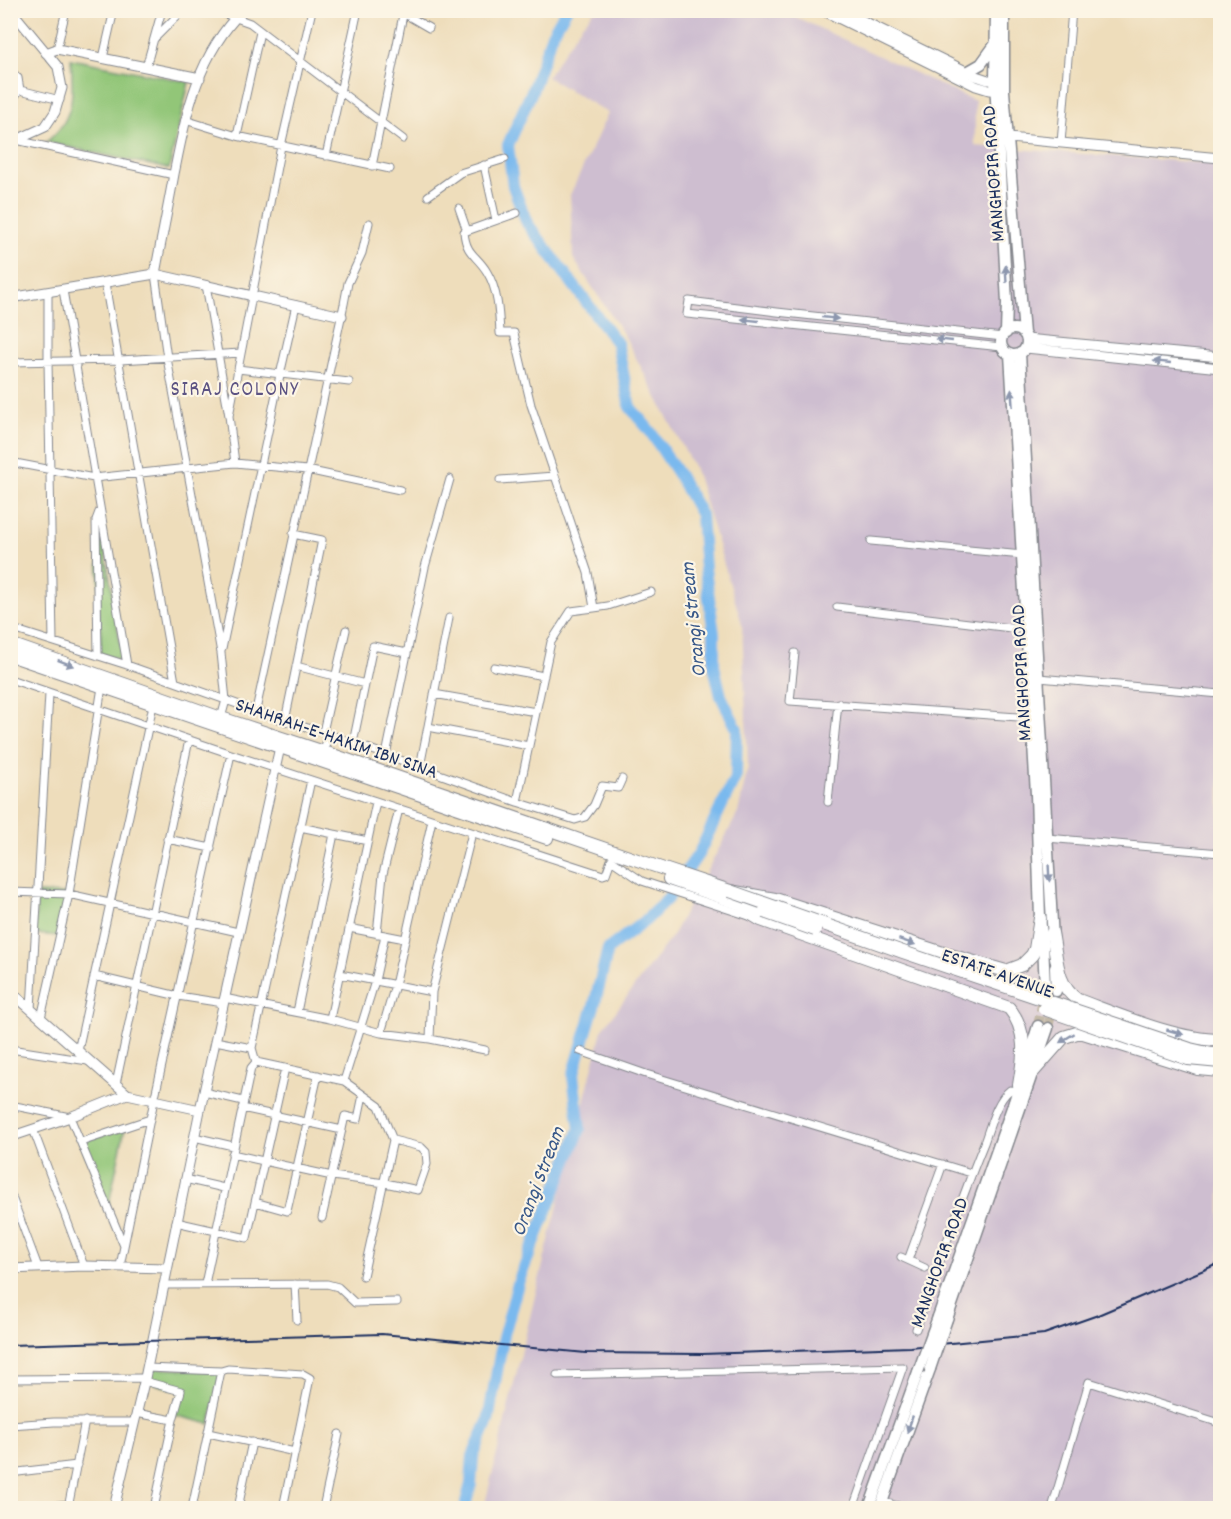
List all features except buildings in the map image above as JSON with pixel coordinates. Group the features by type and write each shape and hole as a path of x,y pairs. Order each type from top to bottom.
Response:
{"highway":[{"name":"SHAHRAH-E-HAKIM IBN SINA","path":"10,644 324,752 651,869"},
{"name":"SHAHRAH-E-HAKIM IBN SINA","path":"10,655 611,860 651,869"},
{"path":"651,869 1180,1046 1212,1054 1221,1053"},
{"path":"729,895 775,899 943,953 1006,970 1014,969 1027,960 1035,949 1040,918"},
{"path":"729,895 762,916 1009,1008 1020,1028 1024,1053 1018,1088"},
{"name":"ESTATE AVENUE","path":"762,916 1188,1059 1221,1062"},
{"path":"1052,933 1062,982 1071,995 1078,1000 1131,1020"},
{"path":"943,953 1005,980 1008,988 1004,996 997,1000 988,999"},
{"path":"1162,1058 1097,1034 1090,1027 1092,1017 1098,1013 1193,1038 1221,1040"},
{"path":"1033,1072 1064,1037 1080,1032 1198,1069 1221,1071"}],"main road":[{"name":"MANGHOPIR ROAD","path":"996,10 995,44 1008,138 1022,308 1015,343"},
{"name":"MANGHOPIR ROAD","path":"1004,10 1000,86 1007,308 1015,343 1039,678 1052,933 1051,989 1040,918"},
{"path":"967,72 981,64 995,44"},
{"path":"1007,308 1014,314 1022,308"},
{"path":"1015,343 1040,918"},
{"name":"MANGHOPIR ROAD","path":"869,1509 918,1372 943,1318 1033,1072 1043,1027 1018,1088 943,1318 930,1369 882,1505"}],"street":[{"path":"57,49 66,10"},
{"path":"103,58 114,10"},
{"path":"146,67 162,10"},
{"path":"153,39 183,10"},
{"path":"213,10 240,14 260,32 403,139"},
{"path":"229,416 281,146 312,10"},
{"path":"327,156 358,10"},
{"path":"822,10 976,86 1000,86"},
{"path":"842,10 1000,86"},
{"path":"1061,143 1072,10"},
{"path":"11,11 58,67 63,88 56,112 45,127 13,141"},
{"path":"372,166 402,12 429,28"},
{"path":"221,718 226,700 221,653 167,358 155,274 184,120 192,93 212,51 240,14"},
{"path":"237,136 260,32"},
{"path":"46,53 57,49 200,78"},
{"path":"10,70 18,78 20,90"},
{"path":"20,90 60,100"},
{"path":"10,101 20,90"},
{"path":"184,120 237,136 390,169"},
{"path":"1008,138 1221,158"},
{"path":"13,141 174,175"},
{"path":"428,196 460,173 505,159"},
{"path":"484,165 496,220"},
{"path":"459,208 467,231"},
{"path":"517,213 464,232 464,235 467,250 486,270 492,282 499,308 500,333 514,333 531,405 588,573 594,608"},
{"path":"256,711 348,283 362,253 369,223"},
{"path":"10,298 155,274 342,316"},
{"path":"105,283 174,682"},
{"path":"206,285 235,463"},
{"path":"63,290 127,665"},
{"path":"48,292 53,641"},
{"path":"1221,357 1015,343 687,314 689,301 1015,343 1221,368"},
{"path":"221,653 296,305"},
{"path":"776,323 777,312"},
{"path":"10,362 120,360 241,353"},
{"path":"238,369 349,382"},
{"path":"10,462 94,478 235,463 307,470 400,490"},
{"path":"500,480 554,476"},
{"path":"386,755 424,567 450,479"},
{"path":"98,656 96,520 100,508"},
{"path":"285,720 322,540 293,534"},
{"path":"871,541 1023,555"},
{"path":"517,802 551,642 560,626 571,611 608,606 651,592"},
{"path":"837,607 1027,630"},
{"path":"420,767 449,618"},
{"path":"10,628 127,665 517,802 575,820 585,817 602,786 616,789 622,779"},
{"path":"324,752 346,630"},
{"path":"353,743 373,646 407,653"},
{"path":"795,653 790,701 1031,718"},
{"path":"296,666 365,684"},
{"path":"494,667 544,676"},
{"path":"1039,678 1221,694"},
{"path":"10,679 376,802 603,875 606,874 611,860 642,881 762,916"},
{"path":"41,1018 69,894 102,687"},
{"path":"31,1009 50,694"},
{"path":"434,694 536,712"},
{"path":"828,802 838,703"},
{"path":"78,1051 153,705"},
{"path":"428,727 529,746"},
{"path":"116,1084 189,740"},
{"path":"114,1509 147,1368 185,1179 280,747"},
{"path":"120,1266 150,1119 231,754"},
{"path":"256,1062 252,1048 311,780"},
{"path":"330,1019 376,802"},
{"path":"344,1081 375,981 381,934 383,874 399,809"},
{"path":"381,1033 395,985 432,820"},
{"path":"300,827 368,841"},
{"path":"430,1039 432,992 472,833"},
{"path":"297,1012 334,834"},
{"path":"1047,837 1221,853"},
{"path":"167,839 211,848"},
{"path":"10,892 69,894 238,932"},
{"path":"349,928 405,939"},
{"path":"340,974 432,992"},
{"path":"94,976 178,996 262,1005 330,1019 381,1033 430,1039 485,1050"},
{"path":"10,991 127,1094 200,1110"},
{"path":"215,1041 252,1048"},
{"path":"10,1049 88,1061"},
{"path":"580,1051 646,1074 971,1173"},
{"path":"256,1062 344,1081 379,1106 393,1140 363,1276"},
{"path":"205,1284 250,1068 256,1062"},
{"path":"176,1222 247,1238 285,1068"},
{"path":"255,1202 287,1211 318,1075"},
{"path":"916,1329 971,1173 996,1113 1006,1092 1018,1088"},
{"path":"204,1092 274,1115 342,1130"},
{"path":"10,1137 70,1117 127,1094"},
{"path":"322,1218 345,1116 358,1119 363,1095"},
{"path":"10,1105 70,1117"},
{"path":"70,1117 124,1247"},
{"path":"81,1142 150,1119"},
{"path":"33,1129 84,1266"},
{"path":"194,1137 264,1161 332,1176 418,1190 427,1164 424,1149 393,1140"},
{"path":"925,1268 904,1258 943,1164"},
{"path":"185,1179 224,1188"},
{"path":"10,1192 38,1267"},
{"path":"10,1269 84,1266 167,1268"},
{"path":"295,1284 297,1320"},
{"path":"163,1285 333,1285 355,1303 397,1302"},
{"path":"557,1375 903,1367 853,1509"},
{"path":"147,1368 221,1371 228,1369 303,1374 310,1378 284,1507 295,1509"},
{"path":"192,1509 221,1371"},
{"path":"10,1379 144,1380 181,1391 154,1509"},
{"path":"1052,1509 1089,1382 1221,1424"},
{"path":"10,1425 135,1417 173,1420"},
{"path":"33,1509 68,1506 85,1421"},
{"path":"208,1433 295,1452"},
{"path":"323,1509 339,1434"},
{"path":"238,1509 252,1442"},
{"path":"10,1473 77,1465"},
{"path":"882,1505 906,1509"}],"shaded area":[{"path":"594,11 783,11 975,101 975,146 1220,164 1220,1508 484,1508 602,1030 672,936 738,813 748,767 742,624 696,472 624,335 573,258 570,195 608,113 547,77 581,26"}],"green space":[{"path":"71,59 189,82 169,169 46,142 56,133 68,115 72,94"},
{"path":"102,530 123,661 100,654 98,531"},
{"path":"37,893 69,894 60,936 35,934"},
{"path":"125,1128 108,1208 81,1142"},
{"path":"147,1368 221,1371 210,1424 174,1415 181,1391 144,1381"}],"waterway":[{"name":"Orangi Stream","path":"467,1508 473,1456 488,1421 503,1338 519,1280 580,1129 573,1076 608,949 646,920 668,898 699,853 736,776 737,729 721,696 714,666 714,634 705,569 701,515 650,431 630,407 617,343 527,223 513,186 508,145 532,91 552,34 566,10"}],"tunnel":[{"path":"1048,1028 1056,991"},
{"path":"1038,1026 1043,1000"}],"railway":[{"path":"10,1345 382,1334 586,1353 702,1354 910,1347 1044,1334 1098,1315 1220,1263"}],"district":[{"name":"SIRAJ COLONY","path":"235,388"}]}
